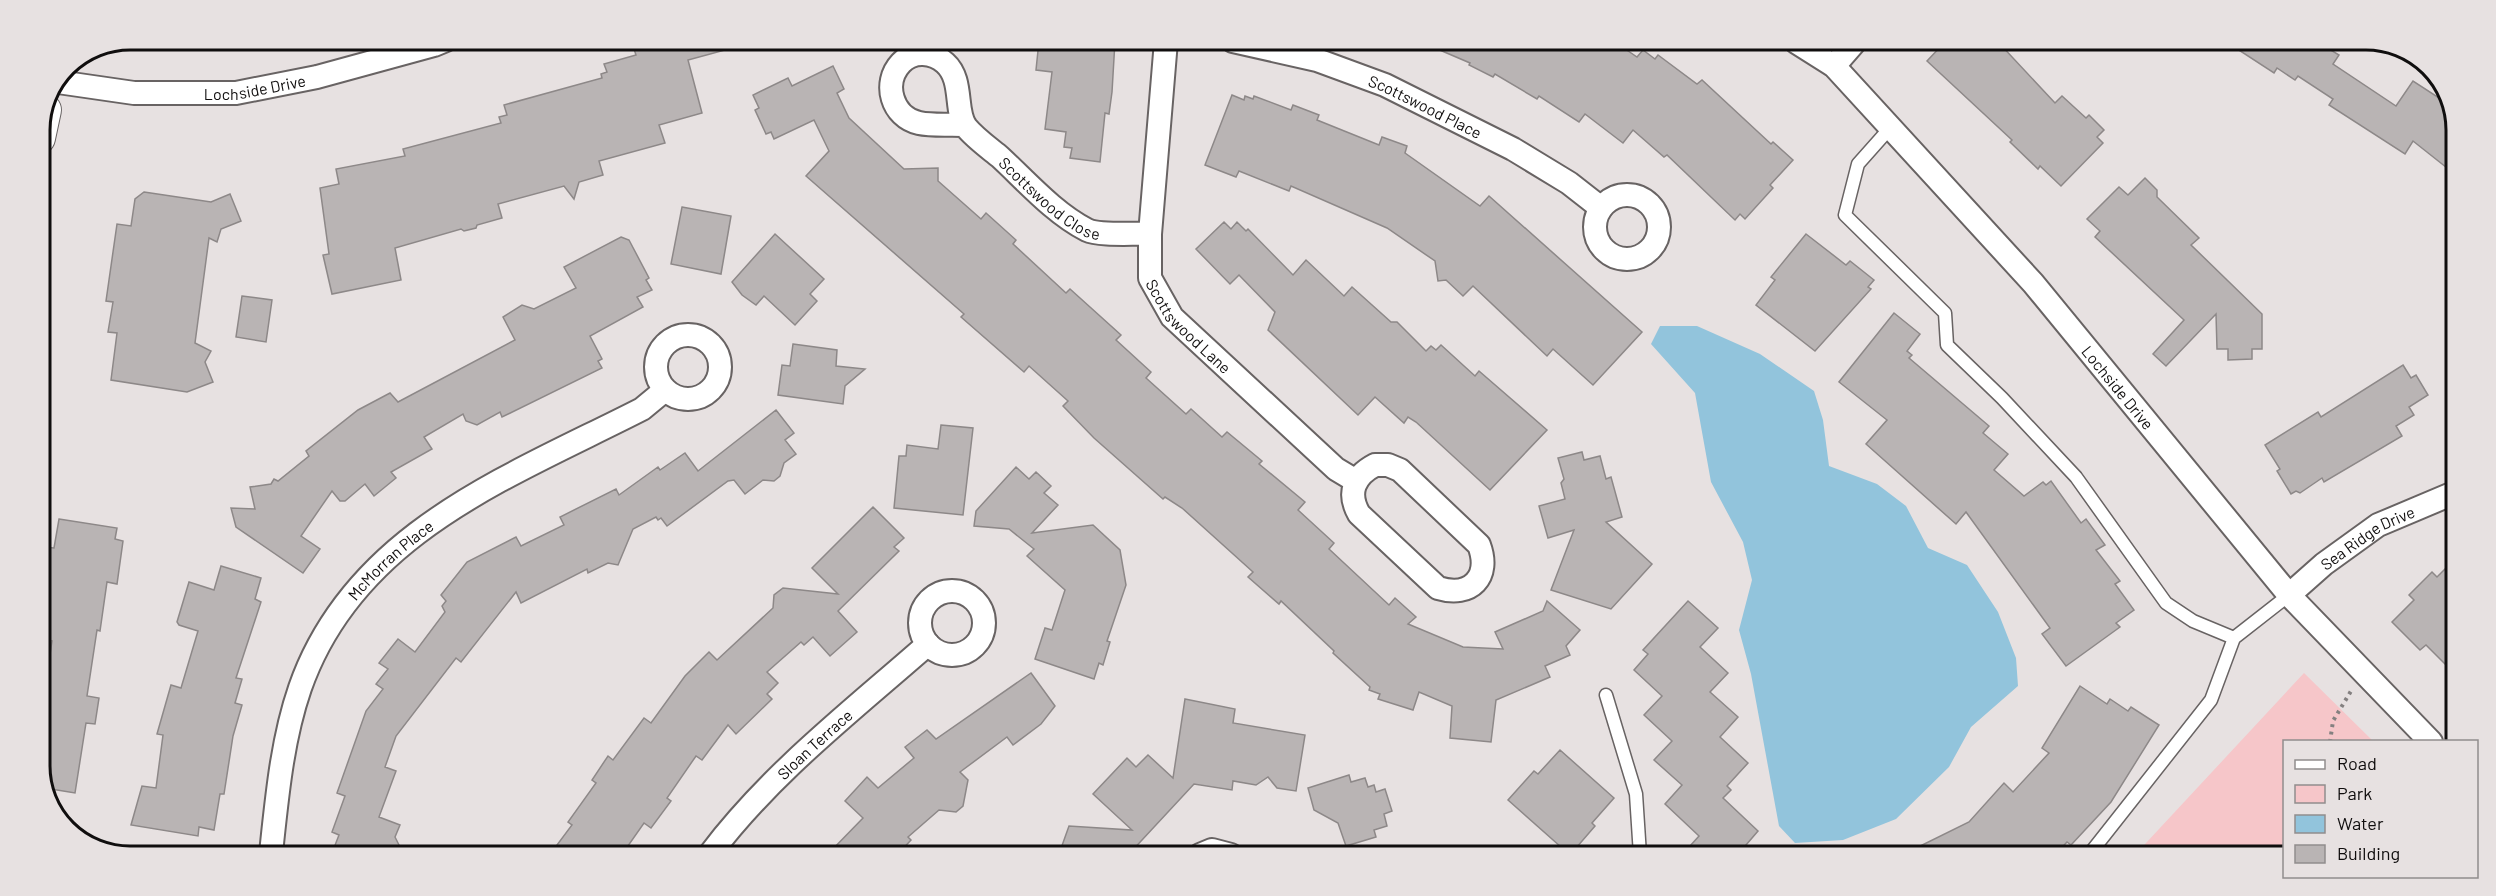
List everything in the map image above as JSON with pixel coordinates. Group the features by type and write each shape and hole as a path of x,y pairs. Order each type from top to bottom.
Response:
{"street":[{"name":"Lochside Drive","path":"65,83 134,93 236,93 318,77 416,50"},
{"name":"Scottswood Lane","path":"1165,50 1150,234 1150,278 1172,317 1336,469 1356,481"},
{"name":"Scottswood Place","path":"1273,50 1317,60 1385,85 1513,149 1569,183 1601,208"},
{"name":"Lochside Drive","path":"1809,50 1834,66 2033,283 2289,595 2430,740"},
{"path":"1834,66 1848,50"},
{"name":"Scottswood Close","path":"965,125 1055,209 1089,231 1150,234"},
{"name":"McMorran Place","path":"272,846 287,735 300,688 320,643 355,592 389,556 425,525 464,500 642,409 665,390"},
{"path":"1375,465 1389,465 1400,470 1479,544 1484,557 1483,571 1476,582 1465,590 1452,592 1438,588 1359,514 1353,504 1352,492 1356,481 1364,471 1375,465"},
{"name":"Sea Ridge Drive","path":"2289,595 2324,564 2378,525 2446,496"},
{"name":"Sloan Terrace","path":"717,846 755,800 794,762 928,644"}],"lane":[{"path":"1890,128 1858,164 1845,215 1945,313 1947,345 2002,398 2076,477 2166,603 2193,621 2234,638"},
{"path":"2096,846 2211,700 2234,638 2289,595"},
{"path":"1606,695 1636,794 1639,846"}],"path":[{"path":"2330,740 2332,721 2338,708 2364,674"}],"green space":[{"path":"2304,673 2372,740 2283,740 2283,846 2143,846"}],"water":[{"path":"1660,326 1697,326 1760,354 1814,391 1823,420 1829,466 1877,484 1906,506 1928,548 1967,565 1998,612 2016,658 2018,686 1971,727 1949,767 1896,819 1843,840 1795,843 1779,826 1751,674 1739,630 1752,580 1743,542 1711,482 1695,393 1651,344"}],"building":[{"path":"634,50 725,50 688,60 702,113 659,125 665,143 599,161 603,175 579,182 574,199 564,186 498,204 502,218 477,225 476,228 464,231 461,229 395,248 401,280 332,294 323,255 329,254 320,188 339,184 336,169 405,156 403,149 501,123 499,117 507,115 504,105 602,78 601,74 607,72 604,64 636,55"},
{"path":"1038,50 1114,50 1112,92 1109,114 1105,113 1100,162 1070,158 1072,148 1064,147 1066,132 1045,129 1052,72 1036,70"},
{"path":"1440,50 1627,50 1637,57 1643,50 1655,59 1658,55 1697,84 1702,80 1771,144 1773,142 1793,160 1770,185 1773,188 1745,219 1740,214 1735,220 1667,155 1664,157 1633,130 1623,143 1585,114 1579,122 1539,96 1537,99 1495,74 1493,77 1469,65 1470,63"},
{"path":"1937,50 2006,50 2055,103 2062,96 2086,118 2089,115 2104,130 2097,137 2103,143 2061,186 2040,166 2038,169 2010,142 2012,140 1927,61"},
{"path":"2239,50 2331,50 2339,55 2333,64 2396,106 2413,81 2440,98 2444,109 2446,167 2413,141 2405,154 2329,105 2333,99 2298,76 2295,80 2277,68 2274,73"},
{"path":"833,66 844,89 837,93 849,118 904,169 938,168 938,181 981,219 986,213 1016,240 1013,244 1066,293 1070,289 1121,335 1116,340 1151,372 1146,378 1186,414 1191,409 1222,437 1227,432 1262,461 1259,464 1305,502 1298,510 1334,543 1329,549 1389,605 1395,598 1416,617 1408,624 1463,647 1503,649 1495,632 1543,611 1547,601 1580,630 1566,646 1570,655 1545,666 1550,677 1496,700 1491,742 1450,738 1452,706 1419,692 1413,710 1378,699 1380,694 1369,690 1370,687 1281,601 1279,604 1248,577 1253,572 1182,508 1165,497 1163,499 1094,438 1063,406 1068,401 1029,366 1024,372 961,317 964,314 806,176 829,151 814,120 774,139 771,132 766,134 755,110 759,108 753,95 788,78 792,86"},
{"path":"1232,95 1244,100 1245,96 1253,99 1254,96 1291,110 1293,105 1319,115 1317,120 1379,145 1382,137 1407,146 1405,153 1480,206 1489,196 1642,332 1593,385 1553,349 1547,356 1473,286 1463,296 1446,280 1438,281 1435,261 1387,228 1291,186 1289,191 1239,171 1236,177 1205,165"},
{"path":"2145,178 2157,190 2157,197 2199,238 2191,245 2262,314 2262,349 2252,349 2252,359 2228,360 2228,349 2217,349 2216,314 2166,366 2153,354 2184,320 2095,237 2100,231 2087,219 2119,187 2128,195"},
{"path":"144,192 211,202 230,194 241,221 221,229 217,242 209,238 195,343 211,351 205,362 213,382 187,392 111,380 117,333 108,332 113,302 106,301 117,224 131,226 135,199"},
{"path":"682,207 731,216 721,274 671,264"},
{"path":"1224,222 1231,229 1237,222 1246,231 1248,229 1293,275 1306,260 1344,296 1352,287 1391,322 1397,322 1426,351 1431,346 1436,350 1441,345 1475,376 1479,371 1547,430 1490,490 1416,422 1408,417 1404,423 1375,397 1358,415 1268,330 1275,312 1239,275 1230,284 1196,249"},
{"path":"775,234 824,279 810,294 817,301 795,325 764,296 756,305 742,295 732,282"},
{"path":"1806,234 1846,265 1850,261 1874,280 1868,287 1871,289 1815,351 1756,305 1775,280 1771,277"},
{"path":"621,237 629,240 649,278 646,280 652,290 637,297 643,307 590,336 602,359 598,361 602,368 502,417 500,412 477,425 466,421 463,414 424,437 432,449 391,472 396,478 374,496 365,484 345,501 340,501 332,491 301,536 320,549 303,573 236,527 231,508 255,509 250,487 271,484 274,479 278,481 309,456 306,451 358,410 390,393 398,402 515,340 503,317 522,305 534,309 576,288 564,267"},
{"path":"242,296 272,300 266,342 236,337"},
{"path":"1894,313 1920,334 1907,351 1912,355 1909,358 1989,426 1983,433 2008,454 1994,470 2024,496 2043,482 2046,485 2051,481 2081,523 2086,519 2105,545 2096,550 2120,581 2115,584 2134,610 2116,623 2120,627 2066,666 2042,634 2050,628 1966,512 1956,524 1866,444 1887,420 1839,382"},
{"path":"793,344 837,350 836,366 865,369 845,386 843,404 778,395 782,365 790,366"},
{"path":"2403,365 2411,378 2416,375 2428,395 2409,407 2414,415 2396,426 2402,436 2324,482 2322,478 2300,493 2296,491 2291,494 2277,471 2280,469 2265,445 2318,412 2321,417"},
{"path":"776,410 794,433 785,440 796,454 784,463 780,476 774,481 763,480 745,494 734,480 728,481 667,526 661,518 658,520 656,517 633,529 618,565 608,563 588,573 587,569 521,603 516,592 461,662 456,658 396,736 385,767 396,771 379,817 400,825 395,837 400,846 335,846 339,835 332,832 345,796 337,793 366,711 383,689 376,684 388,669 379,663 398,639 415,652 445,612 442,606 446,601 441,595 467,562 516,537 521,546 564,525 560,517 616,489 619,495 658,467 660,470 685,453 698,471"},
{"path":"941,425 973,428 963,515 894,508 899,456 906,456 907,445 938,449"},
{"path":"1582,452 1584,460 1600,456 1606,479 1611,477 1622,517 1606,522 1652,564 1611,609 1551,590 1574,530 1548,538 1539,506 1565,499 1561,483 1564,479 1558,458"},
{"path":"1016,467 1029,479 1036,472 1051,486 1044,493 1058,505 1032,533 1093,525 1120,550 1126,585 1107,641 1110,642 1103,665 1099,663 1094,679 1035,659 1045,628 1052,630 1065,590 1027,556 1034,549 1009,529 974,526 976,511"},
{"path":"873,507 904,538 894,547 899,551 838,611 857,632 830,656 813,637 804,645 801,642 767,672 778,683 767,694 772,699 736,734 728,725 702,760 696,756 667,798 671,801 651,828 644,823 628,846 556,846 572,825 568,822 596,783 592,780 608,756 613,760 644,718 651,723 685,676 709,652 717,660 773,608 774,595 783,588 838,594 812,568"},
{"path":"59,519 117,528 115,539 123,541 117,584 107,582 100,631 97,630 87,696 99,698 95,724 86,723 75,793 53,789 50,772 52,641 50,641 50,548 54,548"},
{"path":"221,566 261,578 255,599 261,602 236,678 242,679 235,703 242,705 233,736 224,794 220,794 214,830 199,827 198,836 131,825 142,786 156,788 163,735 157,734 171,685 181,688 198,631 179,625 177,622 189,582 214,590"},
{"path":"2446,568 2446,665 2426,645 2420,650 2392,622 2414,600 2409,595 2432,572 2437,577"},
{"path":"1688,601 1718,628 1700,647 1728,673 1710,692 1738,717 1720,737 1748,763 1727,786 1731,790 1723,798 1758,831 1747,846 1690,846 1699,836 1665,804 1682,785 1654,760 1672,741 1644,715 1662,696 1634,670 1648,654 1643,650"},
{"path":"1031,673 1055,706 1041,724 1013,745 1007,737 960,772 968,780 963,806 956,812 939,810 908,837 911,840 905,846 836,846 863,818 845,801 867,777 878,788 914,758 905,747 927,730 936,739"},
{"path":"2080,686 2107,704 2110,699 2128,711 2131,707 2159,725 2111,802 2071,845 2067,842 2063,846 1920,846 1969,822 2004,783 2013,792 2049,753 2042,748"},
{"path":"1185,699 1235,709 1233,723 1305,735 1296,791 1277,788 1268,777 1256,785 1233,781 1232,790 1194,784 1136,846 1062,846 1069,826 1132,830 1093,794 1127,758 1136,767 1148,755 1173,778"},
{"path":"1560,750 1614,798 1592,823 1595,826 1578,846 1560,846 1508,800 1534,771 1538,774"},
{"path":"1349,775 1351,782 1365,778 1368,787 1374,785 1376,792 1385,789 1392,811 1384,814 1387,826 1374,830 1376,837 1346,846 1338,823 1314,810 1308,788"}]}
